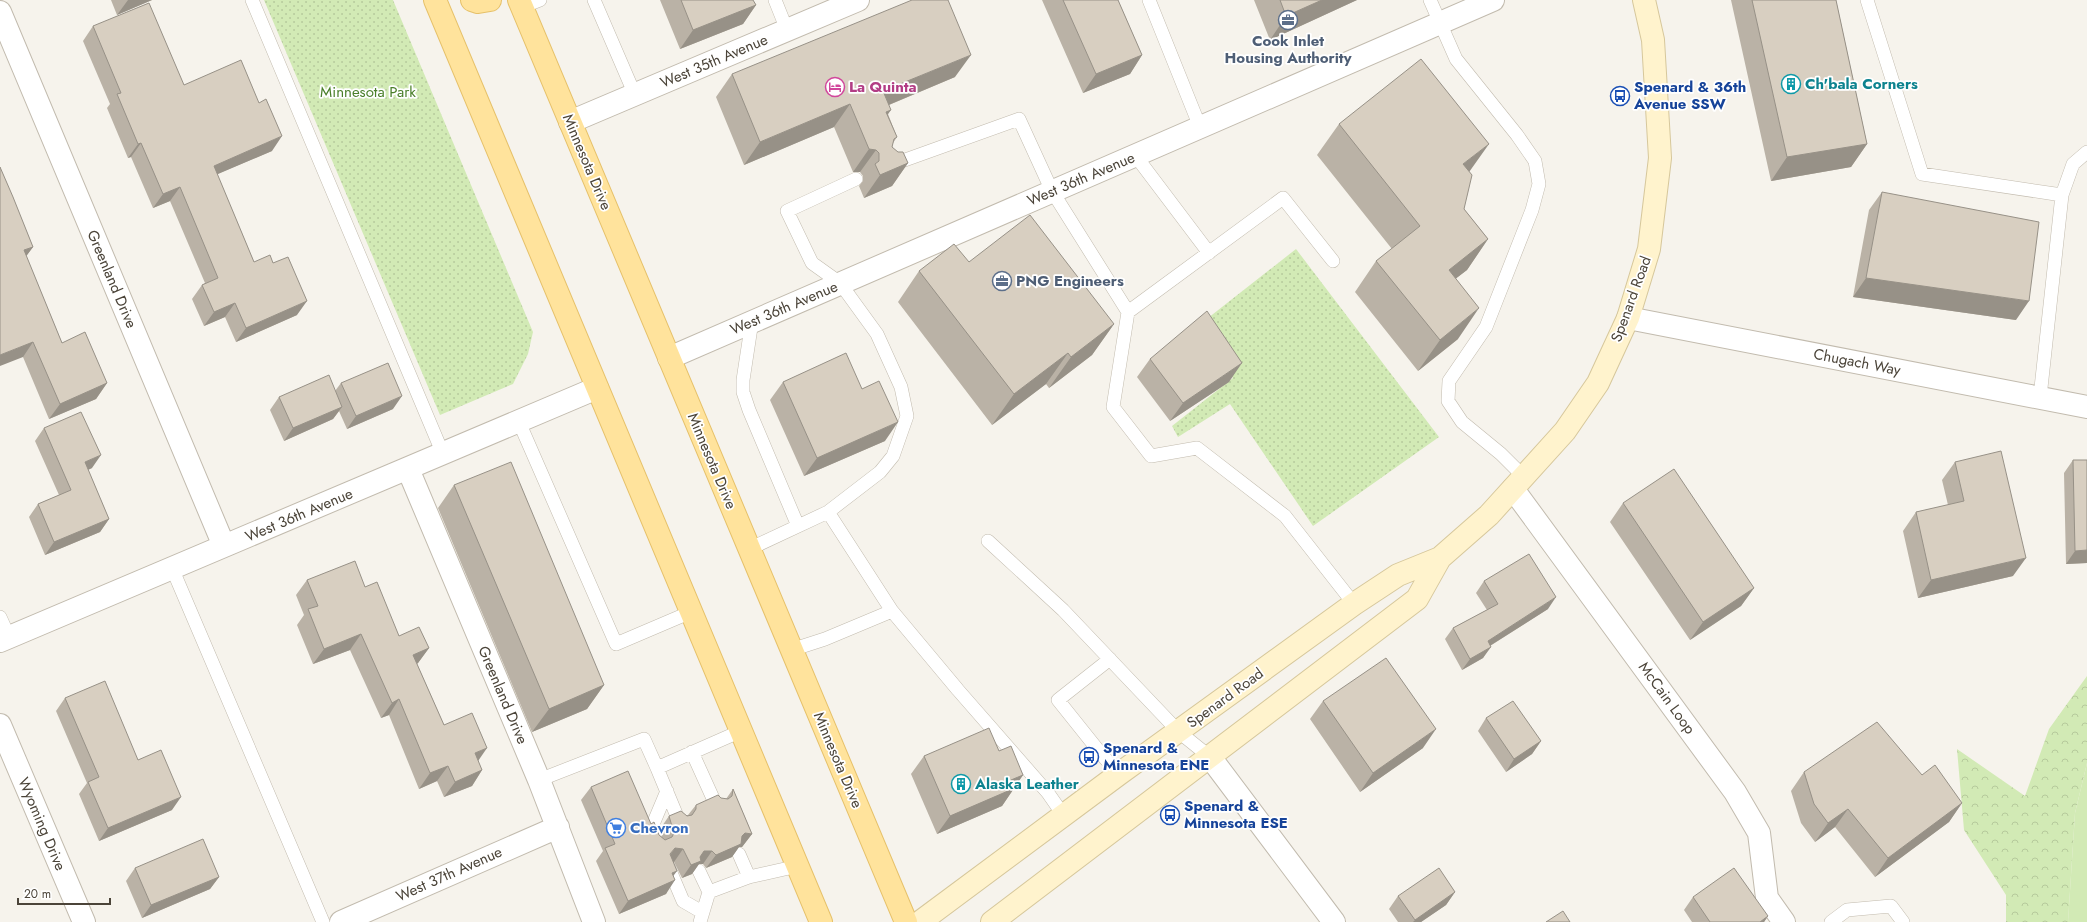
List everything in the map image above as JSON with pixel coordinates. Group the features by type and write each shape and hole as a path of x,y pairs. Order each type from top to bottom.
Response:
{"main road":[{"path":"435,0 821,922"},
{"path":"472,0 478,2 490,0"},
{"name":"Spenard Road","path":"992,922 1417,599 1440,558 1489,515 1565,431 1598,383 1628,318 1649,249 1660,158 1653,40 1644,0"},
{"name":"Minnesota Drive","path":"527,2 570,122 906,922"},
{"name":"Spenard Road","path":"920,922 1119,774 1354,604 1398,574 1440,558"}],"street":[{"name":"West 35th Avenue","path":"570,122 858,0"},
{"name":"West 36th Avenue","path":"669,358 1493,0"},
{"name":"Greenland Drive","path":"0,12 224,546"},
{"name":"Chugach Way","path":"1628,318 2087,407"},
{"name":"West 36th Avenue","path":"4,639 598,388"},
{"name":"Greenland Drive","path":"408,468 558,826 594,922"},
{"name":"McCain Loop","path":"1518,483 1735,792 1759,833 1767,898 1784,922"},
{"name":"Wyoming Drive","path":"0,725 84,922"},
{"path":"1210,757 1334,922"},
{"name":"West 37th Avenue","path":"341,922 558,826"}],"lane":[{"path":"252,0 443,454"},
{"path":"594,0 635,95"},
{"path":"774,0 787,30"},
{"path":"1149,0 1200,127"},
{"path":"1430,0 1456,59 1517,135 1535,161 1539,184 1532,210 1486,327 1449,381 1448,401 1462,422 1501,454 1518,483"},
{"path":"1867,0 1922,174 2062,195"},
{"path":"884,167 1019,119 1052,191 1128,312 1113,407 1117,413 1151,456 1197,448 1285,516 1354,604"},
{"path":"2040,397 2062,195 2073,164 2087,152"},
{"path":"1135,155 1209,253"},
{"path":"749,549 828,512 880,472 893,456 907,416 901,387 877,334 840,283 812,263 787,211 856,179"},
{"path":"1128,312 1283,198 1333,261"},
{"path":"752,321 743,380 743,392 749,410 798,526"},
{"path":"519,422 616,644 691,612"},
{"path":"828,512 892,611 953,685 1048,793 1064,816"},
{"path":"988,541 1063,610 1179,732 1210,757"},
{"path":"172,568 322,922"},
{"path":"791,650 825,639 892,611"},
{"path":"0,617 4,639"},
{"path":"1110,659 1058,700 1119,774"},
{"path":"657,768 741,732"},
{"path":"539,780 644,739 679,821"},
{"path":"692,752 716,805"},
{"path":"657,845 651,829 667,791"},
{"path":"739,854 749,877"},
{"path":"709,892 749,877 798,866"},
{"path":"669,868 682,901 701,917 709,892 699,871"},
{"path":"1831,922 1847,910 1891,906 1903,922"}],"green space":[{"name":"Minnesota Park","path":"264,0 393,0 533,332 528,354 513,384 440,415"},
{"path":"1296,249 1439,437 1313,526 1230,404 1178,437 1172,426 1233,378 1194,329"},
{"path":"2087,676 2087,763 2075,813 2068,922 2006,922 2006,895 1964,830 1957,749 2025,796 2049,729"},
{"path":"2087,763 2087,922 2068,922 2075,813"}],"building":[{"path":"681,0 753,0 756,5 693,30"},
{"name":"La Quinta","path":"912,0 948,0 971,55 883,91 891,110 886,112 897,137 894,139 892,147 898,152 903,152 908,163 880,175 875,164 879,161 879,153 876,150 869,149 850,104 760,142 732,74"},
{"path":"1063,0 1118,0 1142,55 1096,74"},
{"path":"1280,0 1322,0 1286,16"},
{"name":"Ch'bala Corners","path":"1752,0 1836,0 1867,144 1787,157"},
{"path":"149,3 184,85 241,60 259,103 266,99 282,136 214,166 254,262 270,255 273,263 288,257 307,301 246,328 235,303 214,312 202,285 218,278 180,187 163,194 141,143 138,144 117,94 121,93 93,26"},
{"path":"1421,59 1489,144 1463,164 1472,175 1464,209 1488,239 1449,270 1479,308 1440,340 1376,261 1420,226 1339,124"},
{"path":"0,167 33,247 24,250 62,343 85,332 107,383 60,404 33,342 0,355"},
{"path":"1882,192 2039,222 2029,301 1866,278"},
{"path":"1030,215 1114,324 1071,357 1068,353 1014,394 919,271 954,244 969,262"},
{"path":"1207,311 1242,363 1183,403 1150,359"},
{"path":"846,353 862,389 879,381 898,422 817,458 783,382"},
{"path":"388,363 402,396 356,416 341,383"},
{"path":"329,375 342,407 293,428 279,397"},
{"path":"81,412 101,455 85,462 109,519 54,542 38,504 71,490 44,428"},
{"path":"2001,451 2026,558 1931,580 1916,512 1964,501 1955,462"},
{"path":"2073,460 2087,460 2087,550 2075,551"},
{"path":"511,462 604,685 549,709 454,485"},
{"path":"1674,469 1754,588 1703,622 1623,503"},
{"path":"1529,554 1556,597 1488,641 1491,647 1470,659 1453,628 1498,604 1484,581"},
{"path":"355,561 365,587 377,582 399,636 419,627 429,648 413,655 444,725 472,713 487,748 475,753 482,770 455,782 448,766 430,773 399,699 392,703 361,634 324,649 308,609 318,606 307,580"},
{"path":"1386,658 1436,729 1373,773 1323,701"},
{"path":"105,681 138,760 161,750 181,797 108,828 88,782 99,777 65,698"},
{"path":"1513,701 1541,741 1514,759 1486,718"},
{"path":"1877,722 1922,775 1935,765 1962,803 1888,858 1848,809 1828,823 1814,804 1804,772"},
{"name":"Alaska Leather","path":"989,728 999,751 1011,746 1023,775 1011,780 1015,788 950,816 924,756"},
{"path":"628,771 651,824 654,822 659,835 665,840 672,837 674,833 669,816 681,811 687,816 692,815 696,809 696,805 718,795 721,798 728,799 732,796 733,789 752,834 745,833 742,836 741,844 716,855 712,851 704,851 700,857 701,861 691,865 683,849 675,848 670,854 677,871 672,873 675,880 628,901 605,848 615,844 591,787"},
{"path":"203,839 219,877 151,905 135,868"},
{"path":"1439,868 1455,892 1415,920 1398,896"},
{"path":"1734,868 1768,916 1760,922 1710,922 1693,897"},
{"path":"1563,911 1570,922 1546,922"}],"place":[{"name":"Cook Inlet Housing Authority","path":"1288,20"},
{"name":"Ch'bala Corners","path":"1791,84"},
{"name":"La Quinta","path":"835,87"},
{"name":"Spenard & 36th Avenue SSW","path":"1620,96"},
{"name":"PNG Engineers","path":"1002,281"},
{"name":"Spenard & Minnesota ENE","path":"1089,757"},
{"name":"Alaska Leather","path":"961,784"},
{"name":"Spenard & Minnesota ESE","path":"1170,815"},
{"name":"Chevron","path":"616,828"}]}
